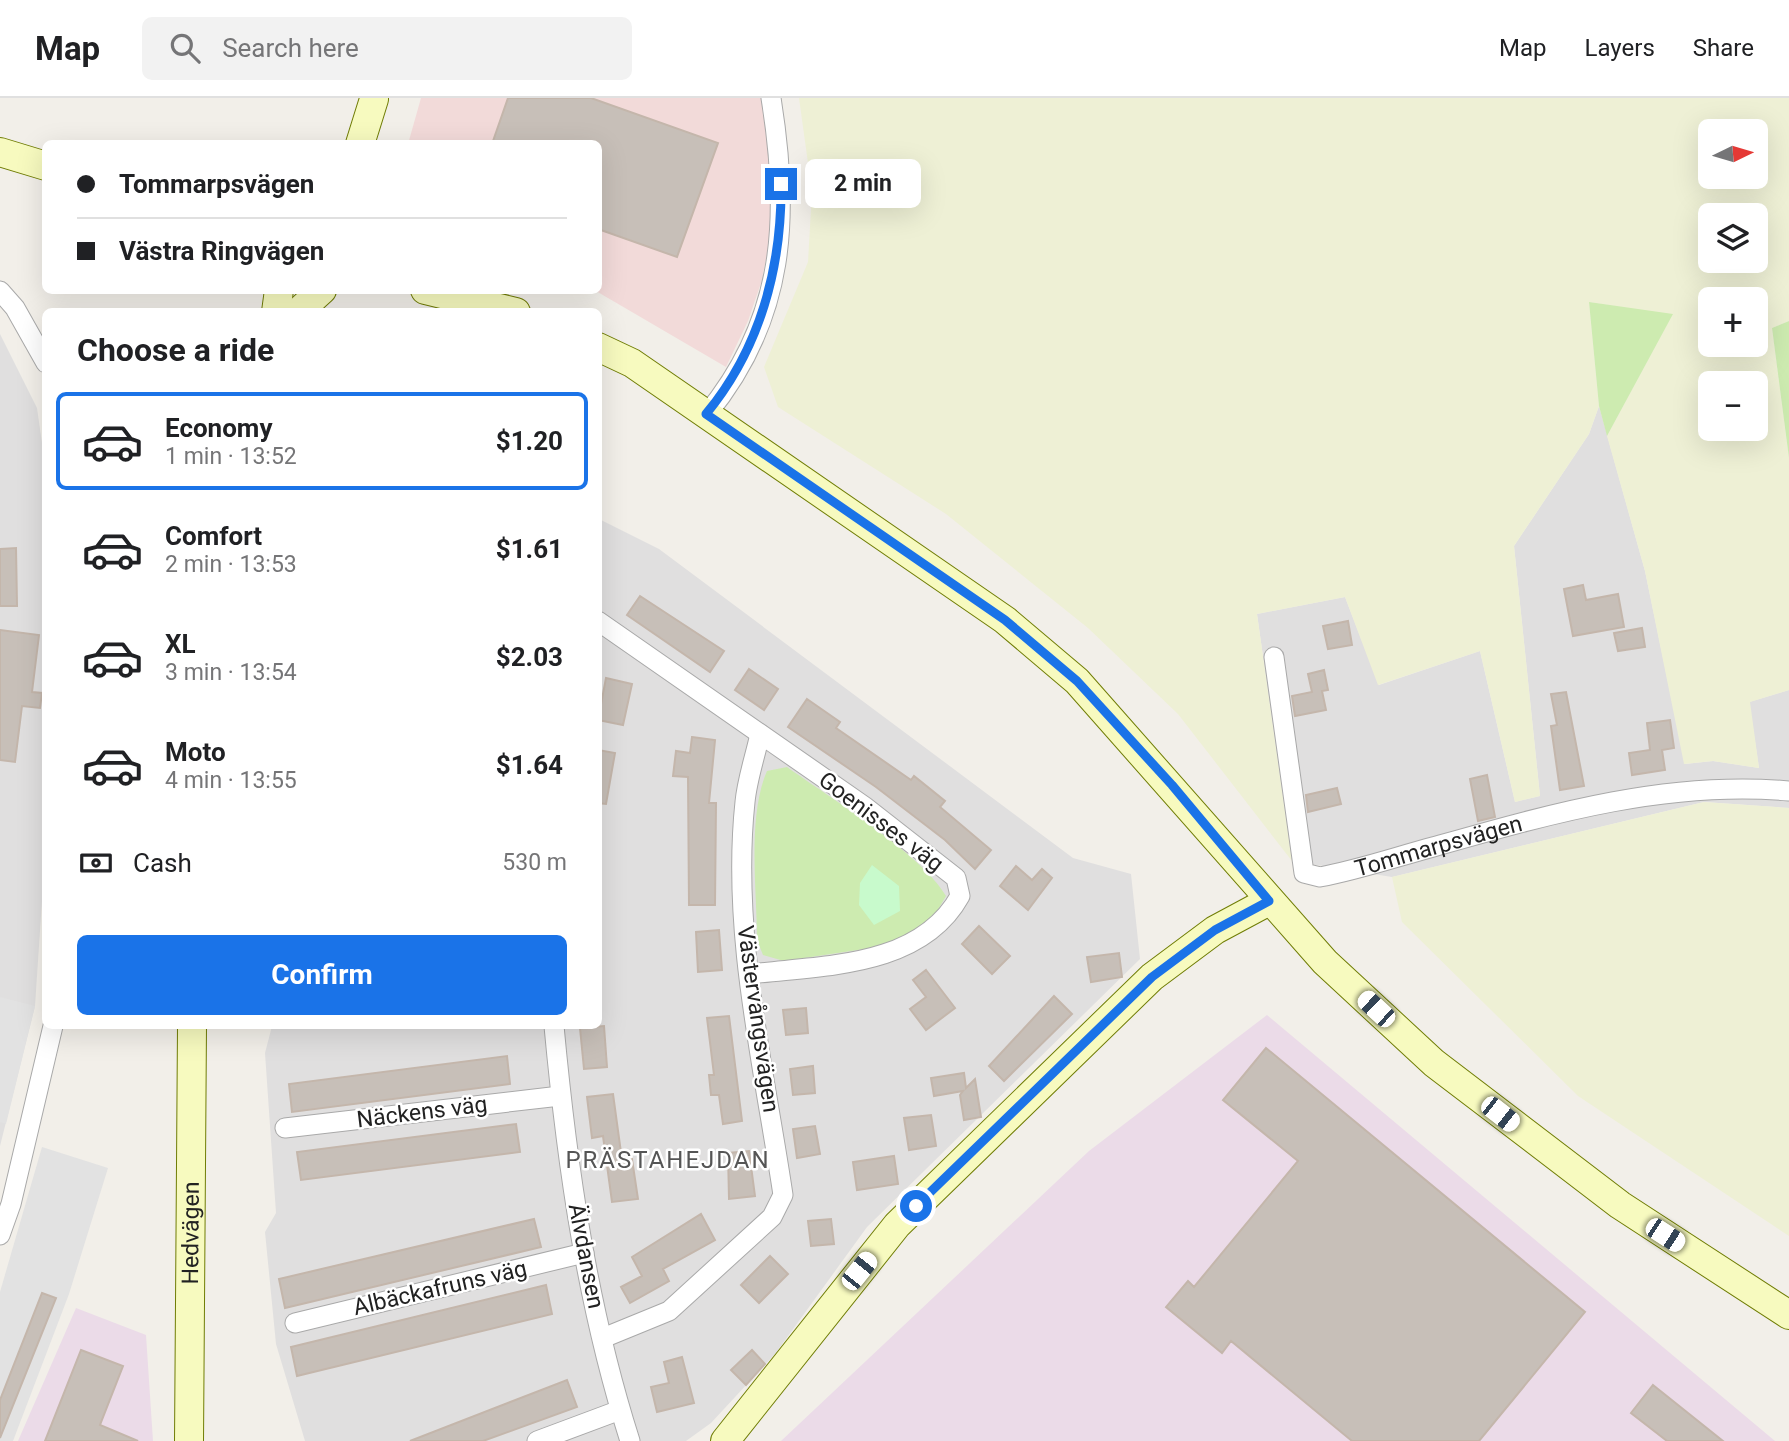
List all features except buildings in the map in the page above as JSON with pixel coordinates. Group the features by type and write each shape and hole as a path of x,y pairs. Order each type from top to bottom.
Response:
{"main road":[{"path":"361,140 374,99"},
{"path":"374,99 374,140"},
{"path":"0,152 42,165"},
{"path":"302,308 318,294"},
{"path":"448,294 501,308"},
{"path":"602,349 632,363 1005,620 1077,681 1172,785 1269,901 1325,962 1434,1063 1620,1205 1789,1315"},
{"path":"725,1441 897,1225 1152,977 1215,930 1269,901"},
{"name":"Hedvägen","path":"189,1441 192,1029"}],"street":[{"path":"706,414 723,394 740,364 772,288 782,229 781,161 771,98"},
{"path":"0,291 15,308 42,356"},
{"name":"Goenisses väg","path":"602,624 864,806 956,878 960,896 951,912 928,933 892,954 751,974"},
{"name":"Tommarpsvägen","path":"1274,657 1304,873 1320,877 1525,821 1646,794 1718,788 1789,791"},
{"name":"Västervångsvägen","path":"603,1338 668,1311 772,1217 783,1195 741,891 745,801 760,734"},
{"path":"0,1235 11,1204 52,1029"},
{"name":"Älvdansen","path":"554,1029 560,1096 584,1254 620,1410 630,1441"},
{"name":"Näckens väg","path":"285,1128 560,1096"},
{"name":"Albäckafruns väg","path":"295,1322 584,1254"},
{"path":"537,1441 620,1410"}],"shaded area":[{"path":"421,98 761,98 773,165 772,231 761,283 748,321 726,367 601,294 602,140 409,140"},
{"path":"0,334 37,408 42,443 42,901 35,1006 0,1146"},
{"path":"1599,406 1645,571 1685,764 1713,761 1759,768 1749,702 1789,690 1789,808 1704,802 1392,877 1292,861 1257,614 1345,597 1379,685 1480,651 1515,802 1540,796 1514,546 1589,434"},
{"path":"602,520 659,549 1073,858 1131,874 1140,959 867,1227 775,1354 711,1423 686,1441 305,1441 276,1344 265,1232 276,1213 265,1053 271,1029 602,1029"},
{"path":"0,997 35,1006 6,1124 0,1122"},
{"path":"1267,1015 1775,1441 781,1441 1089,1151"},
{"path":"42,1147 108,1168 69,1294 13,1441 0,1441 0,1292"},
{"path":"76,1308 146,1335 153,1441 18,1441"}],"green space":[{"path":"799,98 1789,98 1789,321 1772,328 1789,458 1789,690 1750,702 1759,768 1713,761 1684,764 1645,571 1607,436 1672,315 1589,302 1599,406 1589,434 1514,546 1540,796 1515,802 1480,651 1378,685 1345,597 1257,614 1292,861 1178,714 1088,628 946,514 778,407 764,367 808,262 812,192"},
{"path":"1589,302 1673,314 1607,436 1599,406"},
{"path":"1789,321 1789,458 1772,328"},
{"path":"787,767 873,827 917,862 946,896 935,915 910,933 878,947 784,961 763,955 757,940 754,854 757,810 767,771"},
{"path":"1704,802 1789,808 1789,1236 1578,1096 1402,922 1392,877"},
{"path":"872,865 899,886 900,911 874,925 859,905 860,883"}],"district":[{"name":"PRÄSTAHEJDAN","path":"668,1160"}],"route":[{"path":"781,184 782,229 772,288 740,364 723,394 706,414 1005,620 1077,681 1172,785 1269,901 1215,930 1152,977 916,1206"}]}
